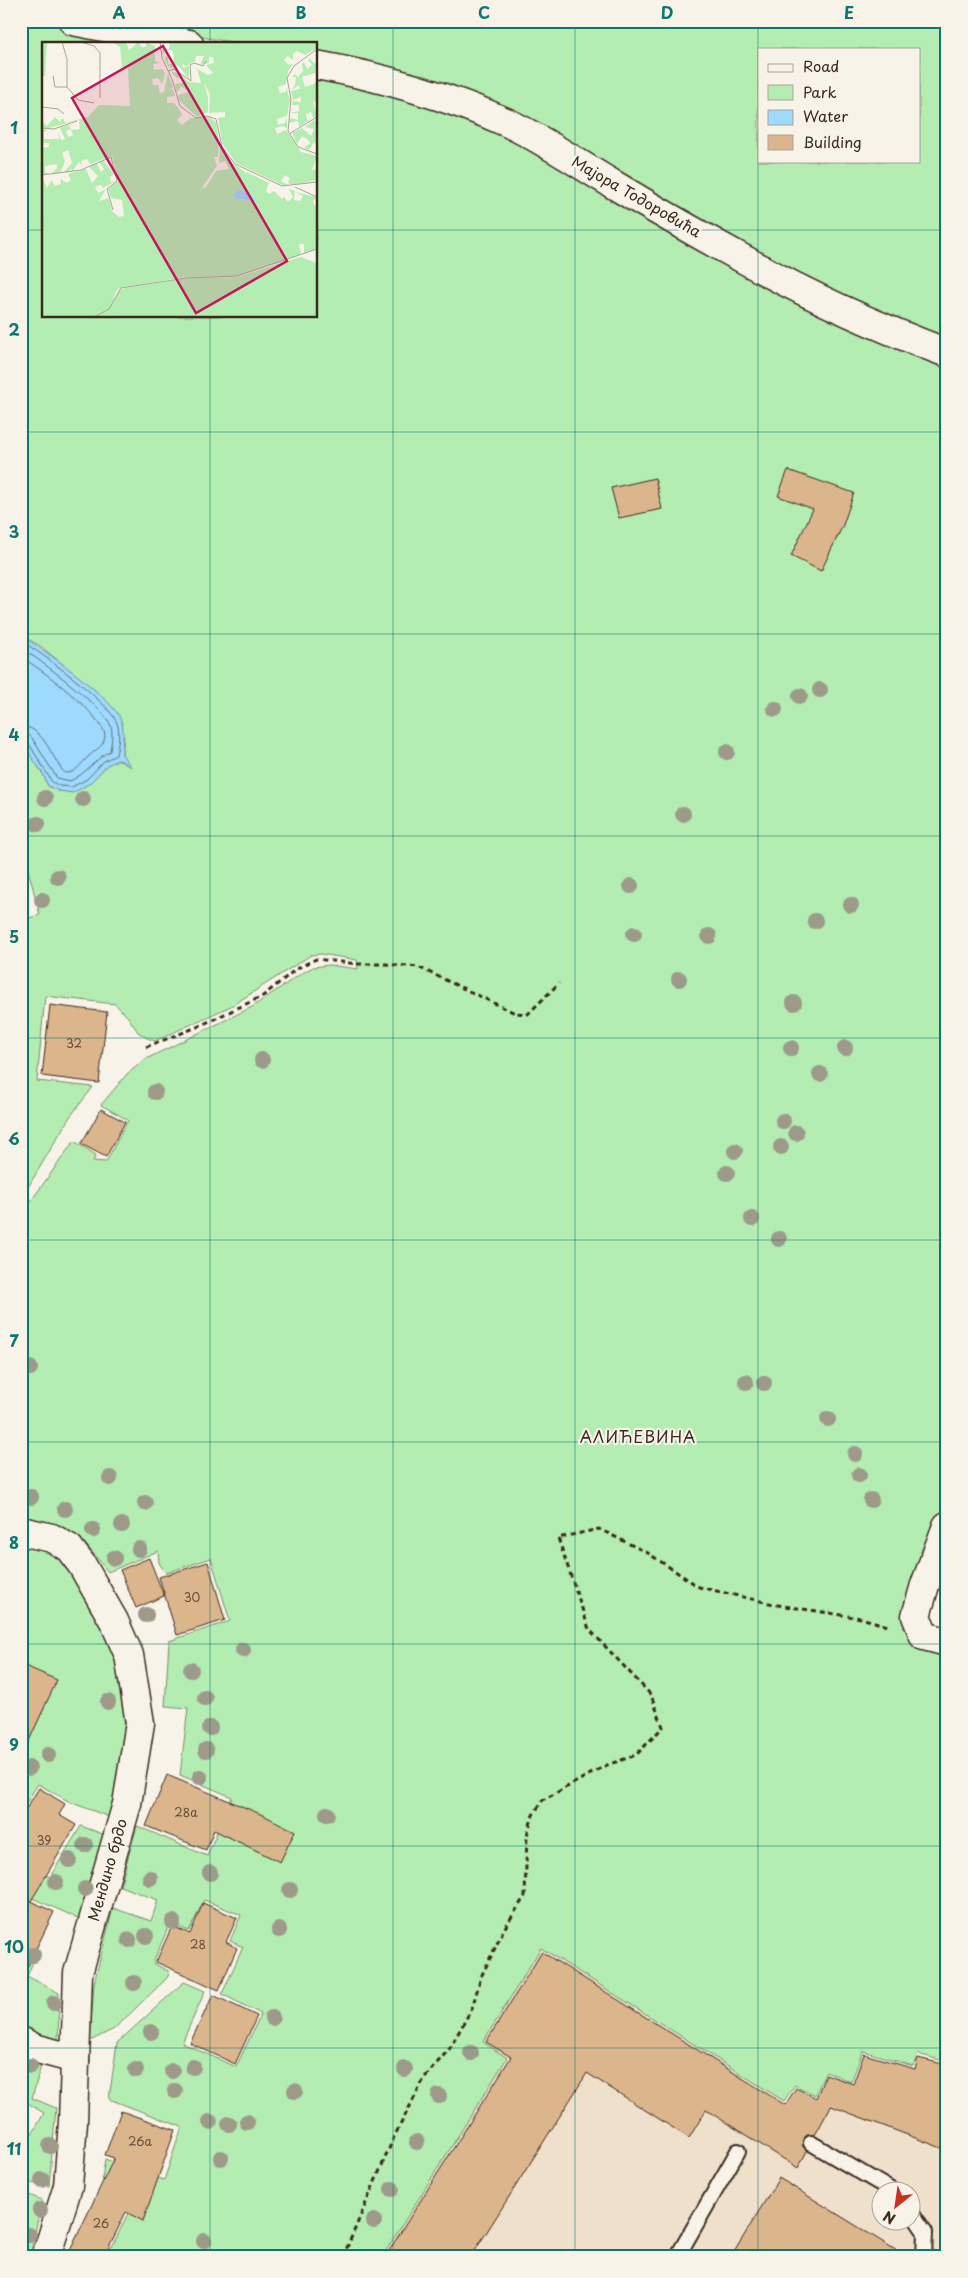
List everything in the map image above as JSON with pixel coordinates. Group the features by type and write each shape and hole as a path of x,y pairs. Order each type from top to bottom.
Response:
{"street":[{"path":"73,21 178,42"},
{"name":"Мајора Тодоровића","path":"318,66 421,91 467,106 508,124 551,146 749,262 824,302 880,328 947,353"},
{"path":"935,1639 916,1616 924,1585 947,1526"},
{"name":"Мендино брдо","path":"21,1531 52,1538 69,1548 82,1564 130,1654 140,1723 127,1804 78,1973 73,2122 68,2186 46,2257"},
{"path":"21,2041 34,2048 75,2058"}],"lane":[{"path":"811,2143 874,2180"},
{"path":"677,2257 738,2151"},
{"path":"920,2225 925,2232 924,2257"}],"path":[{"path":"146,1046 197,1027 263,996 296,969 316,959 358,964 418,967 515,1013 528,1014 559,983"},
{"path":"343,2257 394,2137 424,2077 450,2048 459,2032 472,2008 481,1977 504,1928 525,1896 527,1835 533,1815 544,1800 607,1765 636,1755 663,1727 651,1695 589,1629 558,1538 598,1529 648,1553 699,1587 778,1605 862,1618 935,1639"}],"shaded area":[{"path":"541,1948 787,2103 796,2088 816,2098 826,2074 853,2084 864,2054 915,2069 918,2058 947,2065 947,2257 382,2257 507,2058 482,2042"}],"green space":[{"path":"21,21 41,21 141,42 42,42 42,318 318,318 318,73 475,115 947,361 947,1500 904,1616 947,1650 947,2062 918,2054 913,2066 863,2051 851,2082 826,2071 815,2095 795,2085 784,2101 541,1948 483,2042 507,2058 382,2257 107,2257 136,2197 102,2179 105,2159 164,2180 182,2127 109,2099 117,2043 184,1982 205,1991 182,2043 236,2067 261,2014 222,1994 243,1947 230,1941 241,1915 204,1900 189,1931 170,1923 153,1963 170,1972 167,1978 114,2029 90,2041 94,1983 113,1908 151,1921 158,1900 120,1886 137,1826 207,1856 232,1797 180,1775 188,1708 165,1706 169,1641 230,1621 211,1558 166,1573 159,1563 158,1551 108,1572 72,1532 52,1523 21,1516 21,1215 74,1141 96,1155 93,1161 106,1162 128,1120 101,1105 127,1074 146,1059 252,1007 313,967 329,965 358,969 357,960 321,954 311,955 233,1005 155,1041 138,1032 128,1017 115,1004 45,996 37,1081 93,1087 69,1118 21,1199 21,920 40,915 27,866 21,867 21,741 43,774 48,786 59,791 73,792 90,783 107,765 118,760 129,766 122,755 124,737 95,690 40,646 21,635"},
{"path":"108,21 947,21 947,344 871,315 577,155 318,60 318,42 230,42"},
{"path":"21,1543 55,1553 76,1571 116,1657 125,1715 126,1738 112,1818 70,1802 38,1784 26,1803 21,1801"},
{"path":"81,1826 105,1835 82,1920 21,1893 21,1861 50,1877"},
{"path":"21,1945 37,1953 27,1976 59,1993 58,2046 30,2040 21,2026"},
{"path":"21,2062 42,2062 32,2098 56,2108 49,2186 30,2183 21,2178 21,2154 44,2113 21,2099"},
{"path":"29,2195 42,2200 30,2257 21,2254 21,2209"}],"water":[{"path":"21,636 76,675 116,711 123,729 122,754 131,767 118,760 107,765 90,783 73,793 59,791 48,786 43,774 21,741"}],"building":[{"path":"788,470 854,493 843,525 821,571 791,556 813,509 778,496"},
{"path":"655,478 662,509 619,518 611,488"},
{"path":"50,1005 107,1012 99,1083 42,1076"},
{"path":"101,1109 125,1122 106,1157 81,1144"},
{"path":"149,1558 164,1596 136,1608 120,1570"},
{"path":"208,1562 225,1620 177,1635 159,1577"},
{"path":"21,1664 57,1680 21,1758"},
{"path":"167,1775 263,1815 295,1831 280,1862 214,1830 206,1850 146,1826"},
{"path":"39,1788 65,1804 59,1815 76,1825 31,1901 54,1912 21,1980 21,1817"},
{"path":"203,1903 237,1918 226,1942 237,1948 219,1990 156,1962 172,1926 190,1934"},
{"path":"542,1952 785,2105 796,2088 816,2098 826,2074 853,2084 864,2054 915,2069 918,2058 947,2065 947,2150 831,2106 815,2135 807,2135 803,2139 803,2147 807,2151 798,2168 706,2110 689,2138 587,2073 471,2257 385,2257 511,2057 486,2042"},
{"path":"213,1995 257,2016 235,2064 190,2043"},
{"path":"121,2111 175,2130 143,2221 126,2212 104,2257 67,2257 114,2158 105,2155"},
{"path":"779,2178 907,2257 731,2257"}],"district":[{"name":"АЛИЋЕВИНА","path":"638,1437"}]}
